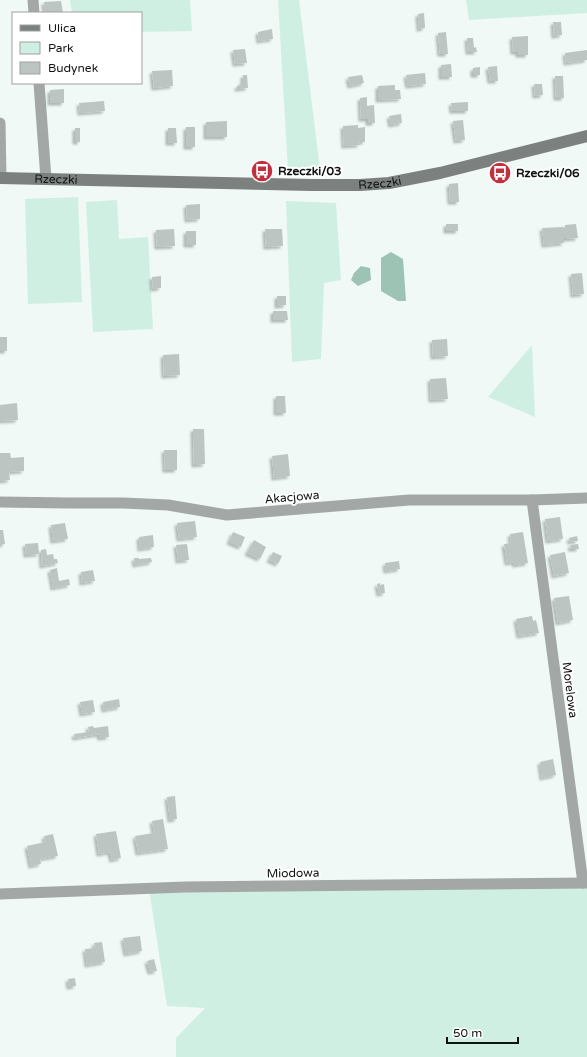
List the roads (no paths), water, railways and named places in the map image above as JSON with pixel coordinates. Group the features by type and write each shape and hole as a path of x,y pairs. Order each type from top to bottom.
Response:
{"main road":[{"name":"Rzeczki","path":"0,178 312,185 360,185 389,183 440,173 587,136"}],"street":[{"path":"33,0 34,12"},
{"path":"39,84 46,179"},
{"path":"0,123 0,178"},
{"name":"Akacjowa","path":"0,502 168,505 227,515 409,500 532,500 587,498"},
{"name":"Morelowa","path":"532,500 585,884"},
{"name":"Miodowa","path":"0,894 185,887 585,884"}],"place":[{"name":"Rzeczki/03","path":"262,171"},
{"name":"Rzeczki/06","path":"500,173"}]}
